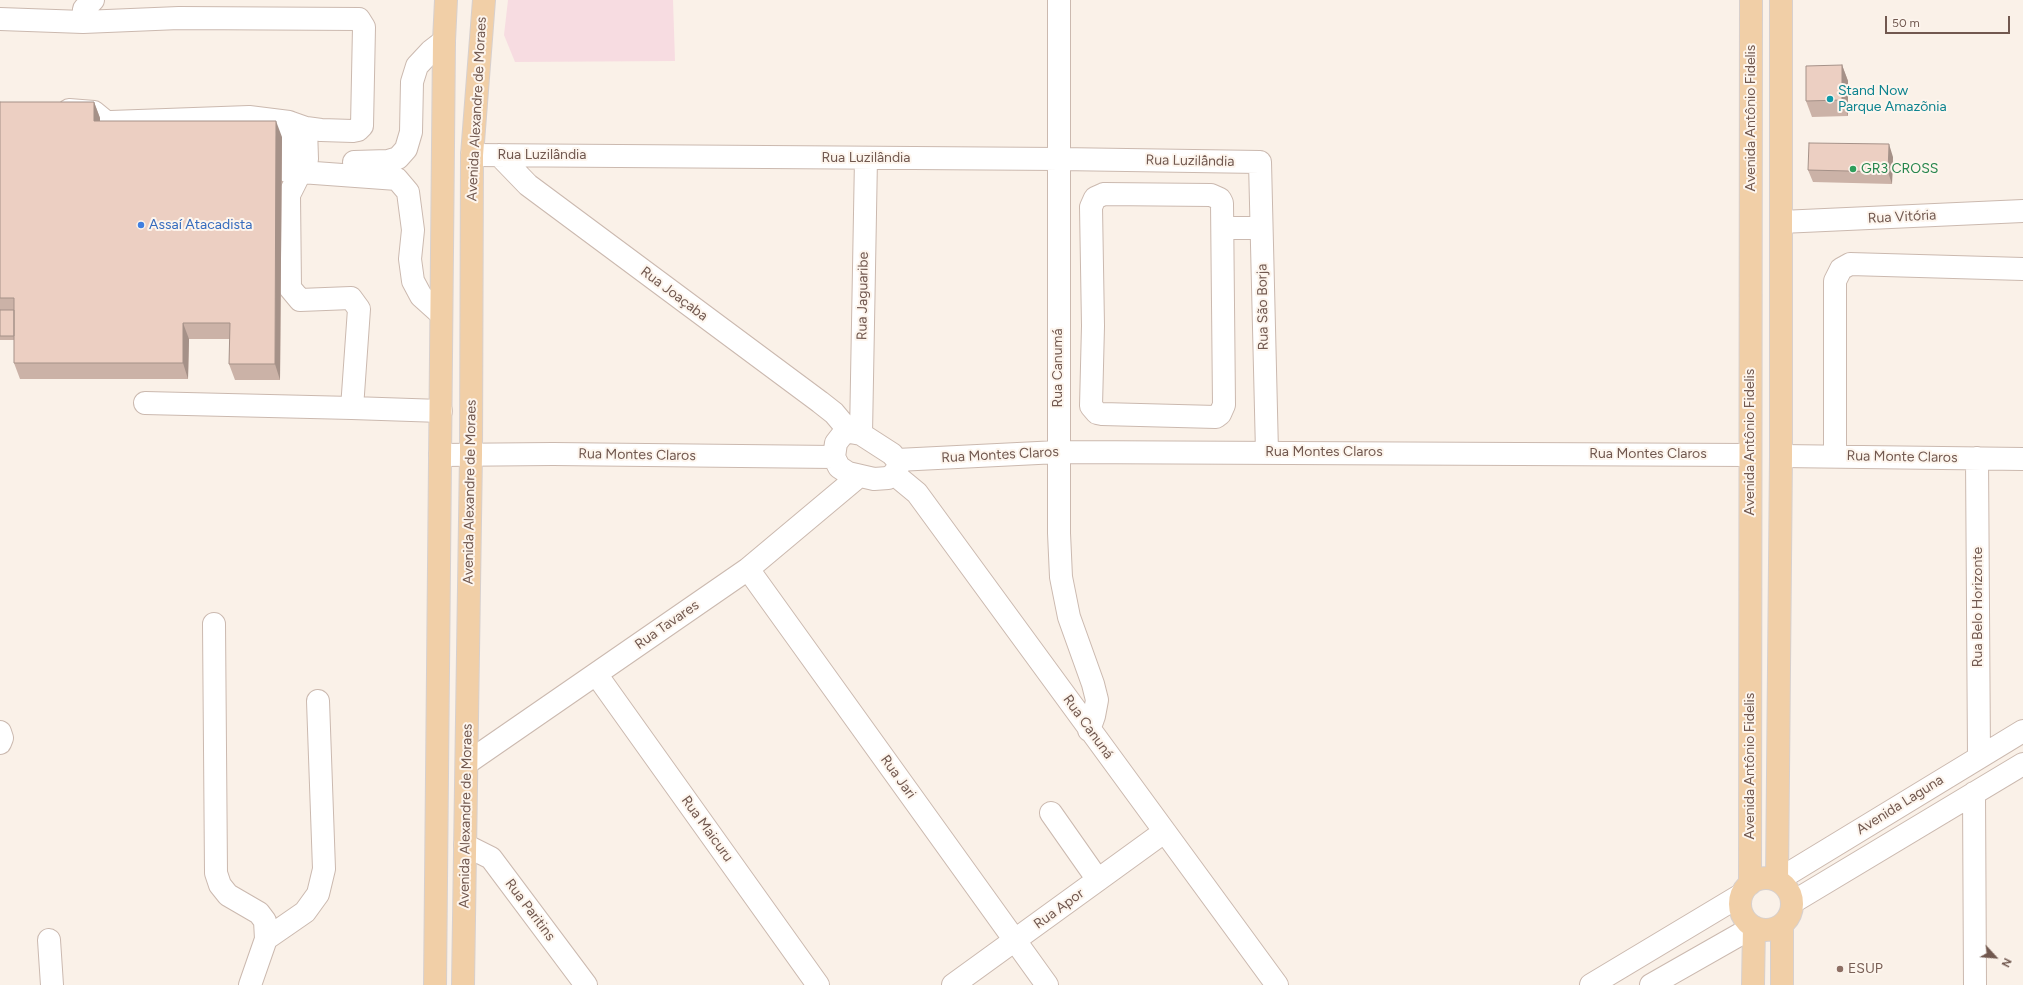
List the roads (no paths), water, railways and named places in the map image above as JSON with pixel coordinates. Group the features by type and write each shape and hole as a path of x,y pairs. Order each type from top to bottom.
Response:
{"main road":[{"name":"Avenida Alexandre de Moraes","path":"435,985 444,41 446,0"},
{"name":"Avenida Alexandre de Moraes","path":"463,985 471,454 472,155 484,0"},
{"name":"Avenida Antônio Fidelis","path":"1746,890 1750,455 1751,0"},
{"name":"Avenida Antônio Fidelis","path":"1778,880 1781,456 1781,0"},
{"path":"1764,878 1778,880 1788,890 1793,902 1792,911 1788,919 1782,925 1767,930 1753,927 1746,921 1742,913 1746,890 1764,878"},
{"path":"1782,925 1782,985"},
{"path":"1753,927 1753,985"}],"street":[{"path":"83,22 84,9 93,0"},
{"name":"Rua Canumá","path":"1059,0 1060,159 1058,533 1061,577 1069,617 1094,684 1097,700 1094,716 1089,730"},
{"path":"0,19 83,22 186,18 359,19 364,27 362,126 353,131 297,125 249,117 111,122 105,121 97,113 91,111 51,109"},
{"path":"305,166 331,163 388,161 398,158 406,150 410,132 412,82 417,66 430,51 444,41"},
{"path":"297,125 305,166 289,195 290,288 300,300 351,298 359,309 352,408"},
{"name":"Rua Luzilândia","path":"472,155 1060,159 1260,162"},
{"name":"Rua Joaçaba","path":"499,155 528,185 825,406 855,433"},
{"name":"Rua Jaguaribe","path":"855,433 866,158"},
{"name":"Rua São Borja","path":"1260,162 1267,452"},
{"path":"305,166 397,179 408,192 413,230 410,259 413,281 421,296 442,314"},
{"path":"1099,195 1216,196 1222,203 1223,228 1224,405 1220,414 1216,417 1102,414 1093,410 1090,401 1093,301 1091,207 1095,198 1099,195"},
{"name":"Rua Vitória","path":"1781,222 2023,211"},
{"path":"1223,228 1261,228"},
{"path":"1835,456 1835,281 1841,269 1850,264 2023,268"},
{"path":"1059,302 1093,301"},
{"path":"146,403 441,411"},
{"path":"855,433 882,446 896,467 882,479 848,473 839,467 834,457 836,443 844,434 855,433"},
{"name":"Rua Montes Claros","path":"896,467 1058,452 1750,455"},
{"name":"Rua Montes Claros","path":"440,455 834,457"},
{"name":"Rua Monte Claros","path":"1781,456 2023,459"},
{"name":"Rua Belo Horizonte","path":"1977,458 1980,757"},
{"name":"Rua Canuná","path":"896,467 917,493 1277,985"},
{"name":"Rua Tavares","path":"467,764 748,569 859,476"},
{"name":"Rua Jari","path":"748,569 1047,985"},
{"path":"214,624 216,873 220,885 228,895 259,913 265,921 266,939 250,985"},
{"name":"Rua Maicuru","path":"596,674 818,985"},
{"path":"266,939 305,912 318,894 324,870 318,701"},
{"name":"Avenida Laguna","path":"1778,880 2023,730"},
{"path":"0,732 2,738 0,743"},
{"name":"Avenida Laguna","path":"1793,902 2023,764"},
{"path":"1974,793 1974,985"},
{"path":"1051,813 1098,880"},
{"name":"Rua Apor","path":"953,985 1016,941 1164,832"},
{"name":"Rua Paritins","path":"466,845 491,858 586,985"},
{"path":"1591,985 1746,890"},
{"path":"1651,985 1753,927"},
{"path":"49,940 52,985"}],"place":[{"name":"Stand Now Parque Amazõnia","path":"1830,99"},
{"name":"GR3 CROSS","path":"1853,169"},
{"name":"Assaí Atacadista","path":"141,225"},
{"name":"ESUP","path":"1840,969"}]}
